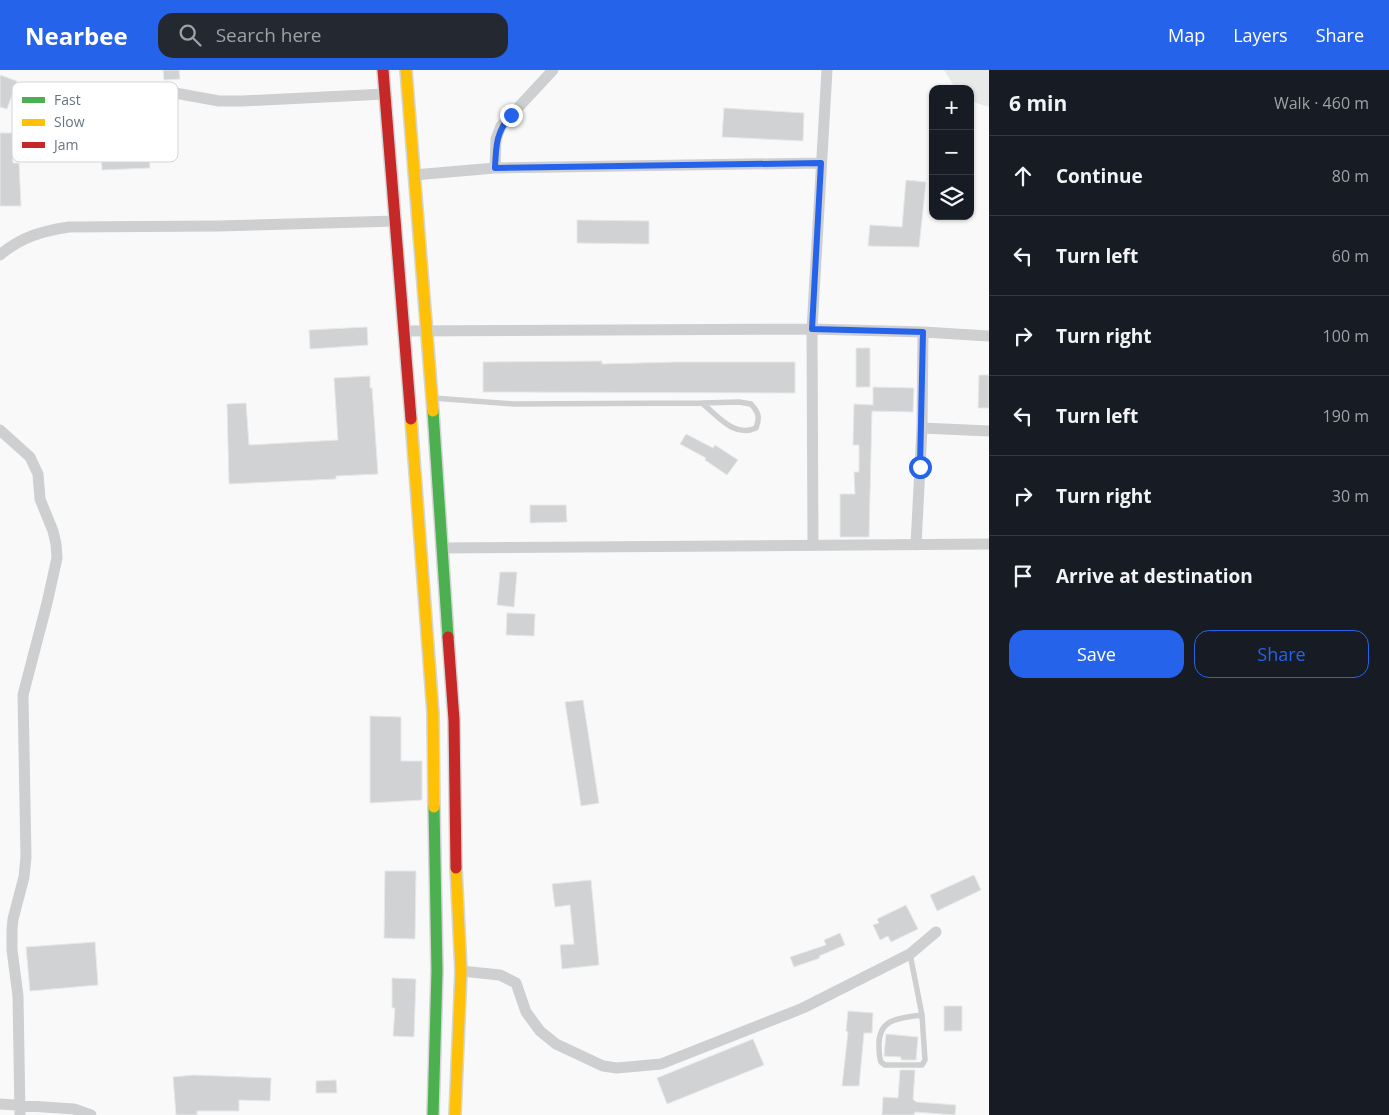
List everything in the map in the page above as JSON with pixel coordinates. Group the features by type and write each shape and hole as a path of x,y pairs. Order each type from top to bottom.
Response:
{"main road":[{"path":"383,70 425,592 436,801 437,971 433,1115"},
{"path":"406,70 427,330 454,720 456,888 461,970 456,1115"},
{"path":"425,592 444,591"}],"street":[{"path":"495,168 496,139 502,126 553,70"},
{"path":"813,545 812,329 827,70"},
{"path":"178,93 219,100 242,101 385,94"},
{"path":"414,175 495,168 821,163"},
{"path":"0,255 24,238 44,230 68,227 228,226 396,221"},
{"path":"405,331 812,329 989,336"},
{"path":"916,544 922,428 923,332"},
{"path":"922,428 989,432"},
{"path":"0,430 30,457 38,474 40,499 53,530 57,558 23,695 26,857 24,877 12,930 12,950 18,996 20,1110"},
{"path":"442,548 989,544"},
{"path":"0,931 12,930"},
{"path":"461,970 485,972 509,978 516,984 530,1018 540,1031 556,1044 603,1066 624,1068 661,1064 803,1008 910,954 936,932"},
{"path":"0,953 12,950"},
{"path":"0,1104 20,1110 74,1109 91,1115"}],"lane":[{"path":"431,398 514,404 702,403 751,404 760,418 756,428 746,432 735,430 702,403"},
{"path":"910,954 922,1014 924,1063 885,1065 881,1062 880,1031 896,1019 922,1014"}],"shaded area":[{"path":"944,70 989,70 989,107 974,102 974,85 953,85"}],"building":[{"path":"163,70 179,70 180,79 164,80"},
{"path":"0,75 17,81 12,82 12,95 7,109 0,107"},
{"path":"724,108 804,113 803,141 722,137"},
{"path":"0,133 12,133 12,162 19,163 21,206 0,206"},
{"path":"102,162 150,162 150,168 102,170"},
{"path":"906,180 926,182 919,247 868,246 870,225 902,227"},
{"path":"577,220 649,221 649,244 577,243"},
{"path":"367,327 368,345 310,349 309,330"},
{"path":"856,348 870,348 870,387 856,387"},
{"path":"602,361 602,364 795,362 795,393 483,392 483,362"},
{"path":"979,375 989,375 989,408 978,408"},
{"path":"370,376 378,474 336,476 336,479 229,484 227,404 246,403 249,445 338,440 334,378"},
{"path":"873,387 914,388 913,412 872,411 869,537 840,537 840,494 855,494 854,472 859,472 859,445 853,445 854,404 873,405"},
{"path":"686,434 713,448 715,445 738,460 727,475 705,460 706,458 680,444"},
{"path":"530,505 566,505 567,522 530,523"},
{"path":"500,572 517,572 514,607 497,605"},
{"path":"507,613 535,614 534,636 506,635"},
{"path":"583,700 599,803 581,806 565,702"},
{"path":"370,716 401,717 401,761 422,761 422,800 370,803"},
{"path":"385,871 416,871 415,939 384,938"},
{"path":"974,875 981,890 937,911 930,895"},
{"path":"591,880 599,965 562,969 560,945 574,944 570,905 555,907 552,884"},
{"path":"906,905 918,929 891,942 888,936 880,940 873,925 879,923 877,919"},
{"path":"840,933 845,945 819,956 820,958 794,967 790,957 826,945 824,940"},
{"path":"95,942 98,985 30,991 26,947"},
{"path":"392,978 416,979 414,1037 393,1036 395,1008 392,1008"},
{"path":"944,1006 962,1006 962,1031 944,1031"},
{"path":"848,1011 873,1013 872,1033 864,1033 859,1086 842,1086 848,1032 846,1031"},
{"path":"886,1034 918,1037 916,1060 901,1060 901,1057 884,1056"},
{"path":"753,1039 764,1065 667,1104 657,1078"},
{"path":"900,1070 915,1070 913,1099 916,1102 956,1105 955,1115 915,1112 914,1115 882,1115 883,1097 898,1098"},
{"path":"194,1075 271,1078 270,1101 239,1100 239,1111 197,1111 197,1115 176,1115 173,1077"},
{"path":"336,1080 337,1093 316,1093 316,1081"}],"traffic: fast":[{"path":"433,411 448,637"},
{"path":"433,1115 437,971 434,807"}],"traffic: slow":[{"path":"406,70 433,411"},
{"path":"411,419 433,713 434,807"},
{"path":"455,1115 461,971 456,868"}],"traffic: jam":[{"path":"383,70 411,419"},
{"path":"448,637 454,720 456,868"}],"route":[{"path":"511,115 502,126 496,139 495,168 821,163 812,329 923,332 920,467"}]}
